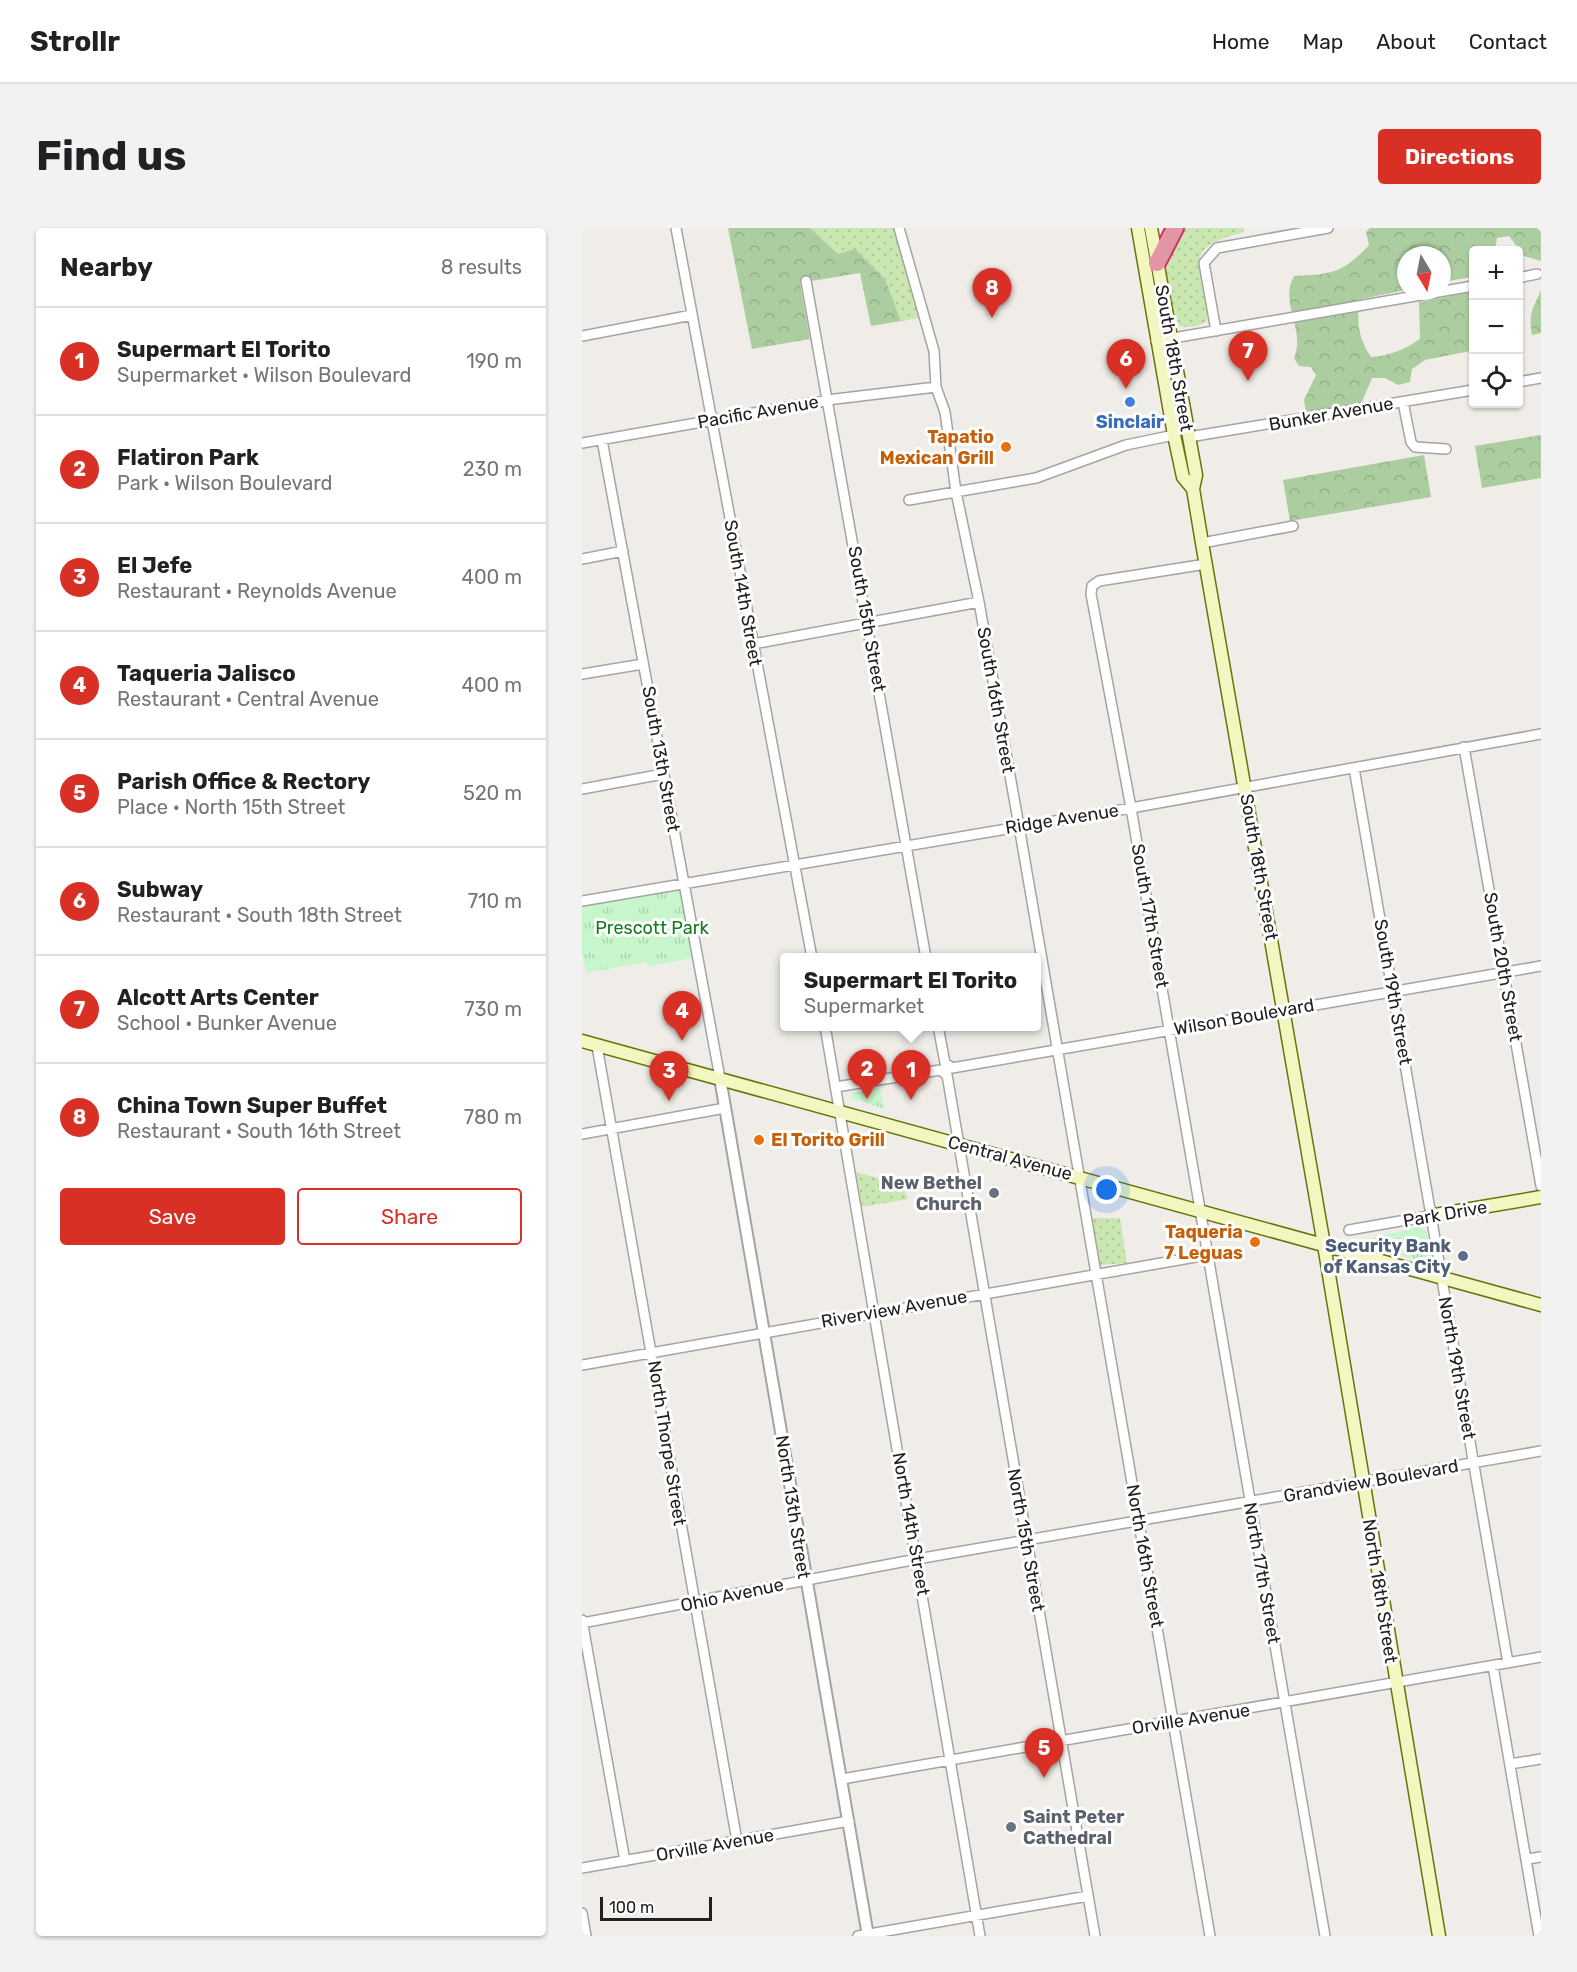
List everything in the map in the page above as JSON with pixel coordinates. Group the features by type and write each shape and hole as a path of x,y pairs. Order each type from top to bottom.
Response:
{"highway":[{"path":"1157,263 1174,228"}],"main road":[{"name":"South 18th Street","path":"1138,228 1174,435 1183,477 1193,489"},
{"name":"South 18th Street","path":"1150,228 1196,475 1193,489 1324,1245"},
{"name":"Central Avenue","path":"582,1041 1541,1305"},
{"name":"Park Drive","path":"1430,1216 1541,1197"},
{"name":"North 18th Street","path":"1324,1245 1439,1936"}],"street":[{"name":"South 14th Street","path":"676,228 811,953"},
{"name":"South 16th Street","path":"899,228 934,351 936,387 945,412 956,492 979,602 1079,1177"},
{"path":"1216,332 1204,263 1217,248 1328,228"},
{"path":"1523,277 1537,274"},
{"name":"South 15th Street","path":"806,281 925,953"},
{"path":"1156,341 1469,287"},
{"path":"582,336 692,315"},
{"path":"1523,381 1541,378"},
{"name":"Pacific Avenue","path":"582,443 827,400 936,387"},
{"name":"Bunker Avenue","path":"1189,437 1469,391"},
{"path":"1403,402 1411,441 1415,447 1446,450"},
{"path":"909,500 1036,478 1126,445 1174,435"},
{"name":"South 13th Street","path":"602,440 720,1078"},
{"path":"1202,543 1293,526"},
{"path":"582,559 623,551"},
{"name":"South 17th Street","path":"1201,1211 1092,586 1100,581 1206,564"},
{"path":"753,644 979,602"},
{"path":"582,674 643,664"},
{"name":"Ridge Avenue","path":"582,901 1131,808 1541,734"},
{"name":"South 20th Street","path":"1464,747 1541,1186"},
{"name":"South 19th Street","path":"1354,768 1430,1216"},
{"path":"582,789 663,774"},
{"name":"Wilson Boulevard","path":"836,1087 940,1071 1541,966"},
{"path":"826,1031 841,1112"},
{"path":"939,1031 958,1143"},
{"name":"North Thorpe Street","path":"597,1046 737,1841"},
{"name":"North 13th Street","path":"720,1078 805,1581 842,1779 865,1936"},
{"path":"582,1134 725,1108"},
{"name":"North 14th Street","path":"841,1112 980,1936"},
{"name":"North 15th Street","path":"958,1143 1095,1936"},
{"name":"North 16th Street","path":"1079,1177 1210,1936"},
{"name":"North 17th Street","path":"1201,1211 1325,1936"},
{"name":"Park Drive","path":"1349,1230 1430,1216"},
{"name":"North 19th Street","path":"1430,1216 1508,1663"},
{"name":"Riverview Avenue","path":"582,1365 1207,1255"},
{"name":"Grandview Boulevard","path":"917,1559 1541,1451"},
{"name":"Ohio Avenue","path":"582,1622 694,1604 917,1559"},
{"path":"582,1622 625,1861"},
{"name":"Orville Avenue","path":"842,1779 1541,1657"},
{"path":"1493,1666 1539,1936"},
{"path":"1510,1764 1541,1759"},
{"name":"Orville Avenue","path":"582,1869 849,1821"},
{"path":"1527,1859 1541,1857"},
{"path":"865,1936 1088,1896"},
{"path":"582,1913 586,1936"}],"green space":[{"path":"728,228 810,228 838,254 855,249 885,279 901,321 871,326 860,273 800,283 810,339 752,349"},
{"path":"810,228 895,228 919,318 901,321 885,279 855,250 838,254"},
{"path":"1182,228 1244,228 1244,232 1221,239 1208,247 1201,255 1199,264 1207,303 1207,321 1190,327 1173,323 1165,265 1167,253"},
{"path":"1370,228 1541,228 1541,261 1524,256 1523,246 1516,246 1509,236 1497,238 1496,246 1469,246 1469,278 1451,281 1451,246 1397,246 1397,292 1361,299 1358,314 1359,329 1371,357 1397,351 1420,339 1419,302 1451,300 1451,296 1469,292 1469,351 1425,360 1412,369 1410,382 1398,385 1385,378 1372,378 1361,404 1306,413 1304,400 1316,375 1311,367 1299,366 1294,358 1297,337 1289,296 1290,286 1294,276 1336,271 1351,262 1369,245 1366,232"},
{"path":"1541,290 1541,333 1532,335 1531,315"},
{"path":"1541,435 1541,478 1482,488 1475,446"},
{"path":"1424,455 1431,497 1290,521 1283,480"},
{"name":"Prescott Park","path":"681,890 693,958 648,966 647,962 586,973 582,953 582,907"},
{"path":"880,1088 884,1109 852,1098 851,1093"},
{"path":"856,1172 902,1185 908,1199 862,1207"},
{"path":"1091,1218 1120,1218 1127,1263 1099,1265"},
{"path":"1419,1227 1426,1230 1431,1256 1427,1262 1359,1245 1357,1241"}],"place":[{"name":"China Town Super Buffet","path":"992,318"},
{"name":"Alcott Arts Center","path":"1248,381"},
{"name":"Subway","path":"1126,389"},
{"name":"Sinclair","path":"1130,402"},
{"name":"Tapatio Mexican Grill","path":"1006,447"},
{"name":"Taqueria Jalisco","path":"682,1041"},
{"name":"Flatiron Park","path":"867,1099"},
{"name":"Supermart El Torito","path":"911,1100"},
{"name":"El Jefe","path":"669,1101"},
{"name":"El Torito Grill","path":"759,1140"},
{"name":"New Bethel Church","path":"994,1193"},
{"name":"Taqueria 7 Leguas","path":"1255,1242"},
{"name":"Security Bank of Kansas City","path":"1463,1256"},
{"name":"Parish Office & Rectory","path":"1044,1778"},
{"name":"Saint Peter Cathedral","path":"1011,1827"}]}
